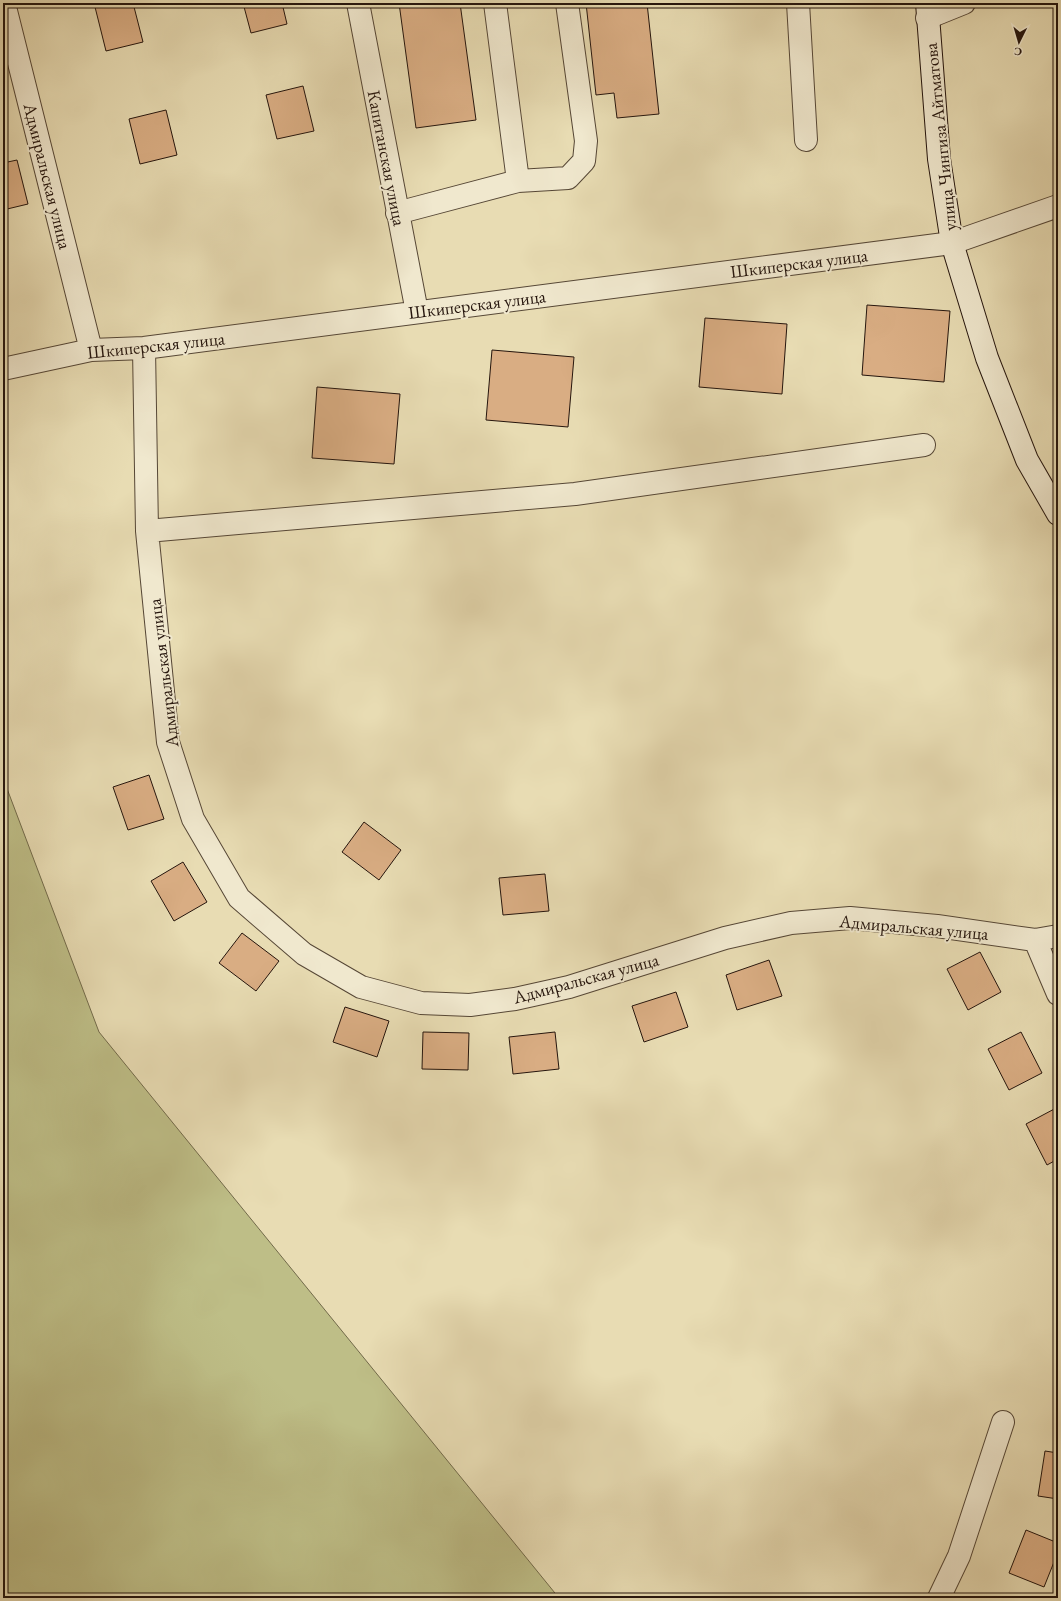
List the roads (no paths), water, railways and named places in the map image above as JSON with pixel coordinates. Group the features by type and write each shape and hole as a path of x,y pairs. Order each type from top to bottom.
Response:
{"street":[{"name":"Адмиральская улица","path":"4,3 91,350"},
{"name":"Капитанская улица","path":"358,3 417,312"},
{"path":"495,3 518,181"},
{"path":"397,213 518,181 568,178 584,161 586,141 567,3"},
{"path":"798,3 806,140"},
{"path":"927,10 964,3"},
{"name":"улица Чингиза Айтматова","path":"927,10 939,159 952,244 987,358 1027,460 1058,514"},
{"name":"Шкиперская улица","path":"3,369 91,350 144,348 952,244 1058,206"},
{"name":"Адмиральская улица","path":"144,348 148,531 168,742 192,819 239,898 304,954 361,987 421,1003 470,1005 515,999 569,987 725,938 791,923 850,918 937,926 1035,940 1058,936"},
{"path":"148,531 575,494 924,445"},
{"path":"1035,940 1058,994"},
{"path":"939,1598 960,1556 1003,1422"}]}
